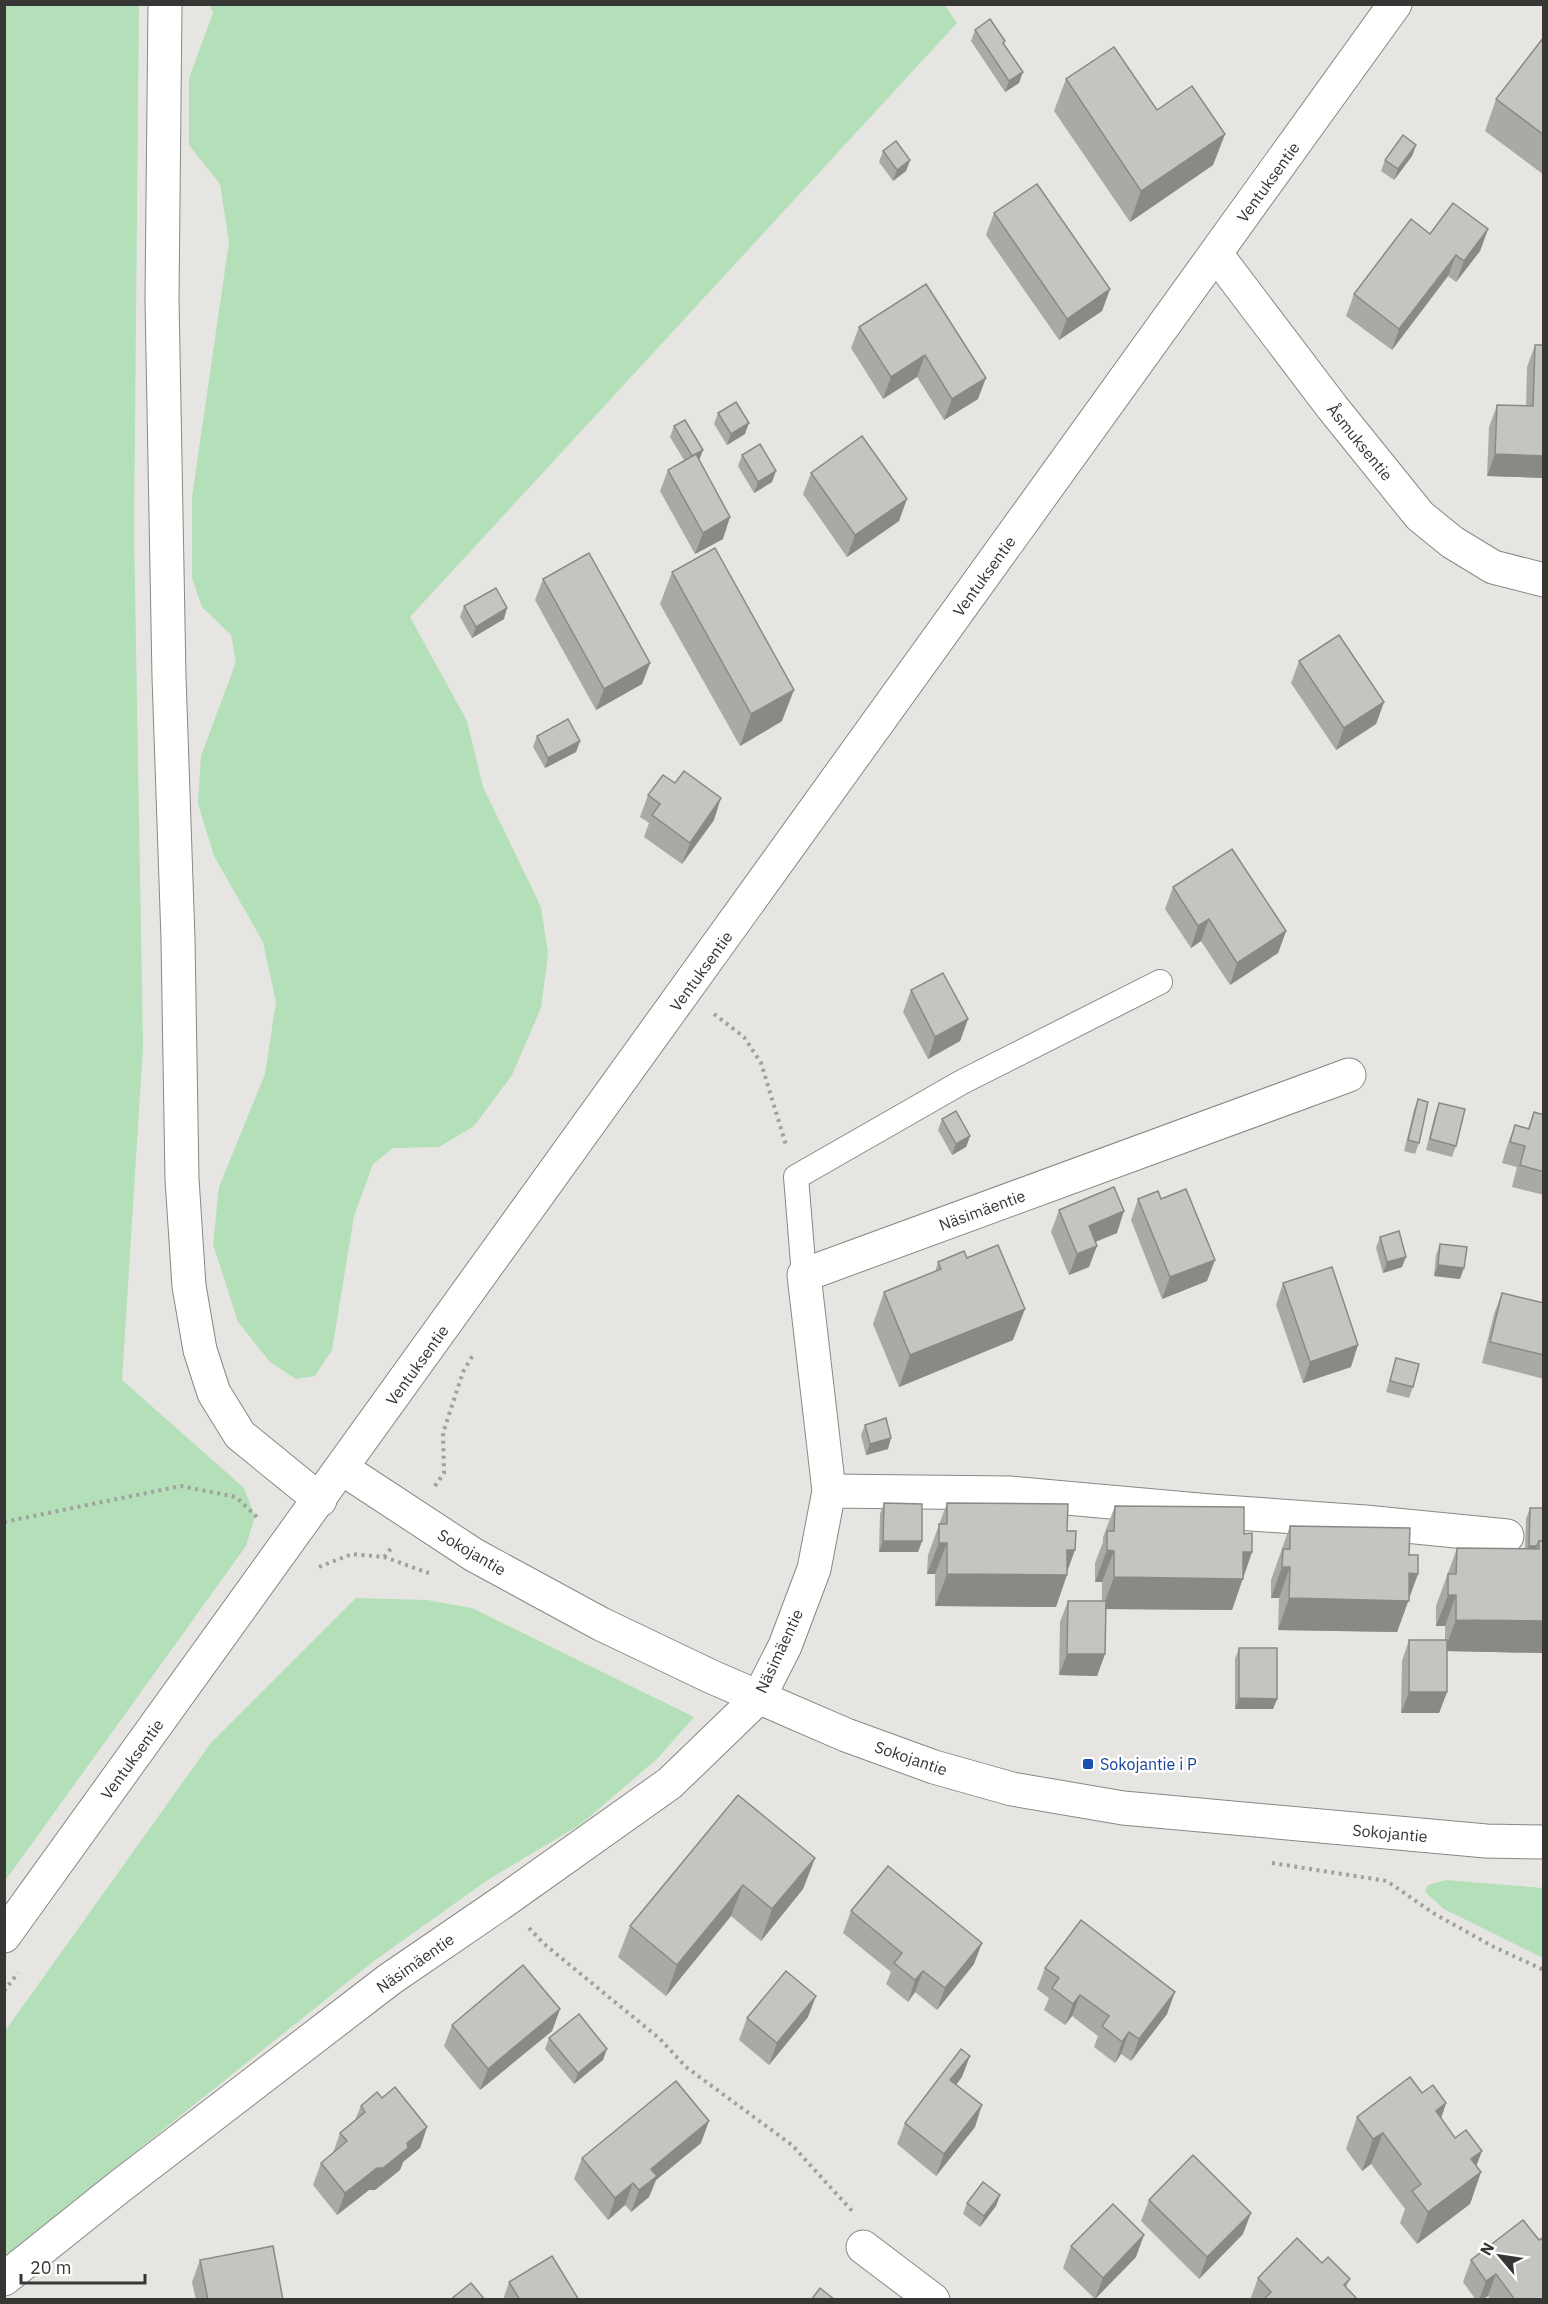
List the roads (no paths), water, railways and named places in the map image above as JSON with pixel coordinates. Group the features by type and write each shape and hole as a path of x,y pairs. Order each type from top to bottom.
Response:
{"street":[{"path":"165,4 162,299 168,665 178,939 182,1179 189,1286 200,1350 214,1393 240,1435 320,1500"},
{"name":"Ventuksentie","path":"4,1936 343,1469 1395,4"},
{"name":"Åsmuksentie","path":"1216,254 1332,407 1420,516 1452,542 1493,567 1544,580"},
{"name":"Näsimäentie","path":"4,2279 119,2187 390,1979 670,1783 759,1697 785,1646 814,1569 829,1491 804,1275 1349,1075"},
{"name":"Sokojantie","path":"343,1469 414,1518 474,1555 601,1624 846,1735 934,1767 1012,1789 1123,1808 1486,1841 1544,1842"},
{"path":"829,1491 1010,1493 1507,1536"},
{"path":"864,2247 933,2300"}],"lane":[{"path":"804,1275 796,1177 962,1083 1160,982"}],"place":[{"name":"Sokojantie i P","path":"1088,1764"}]}
